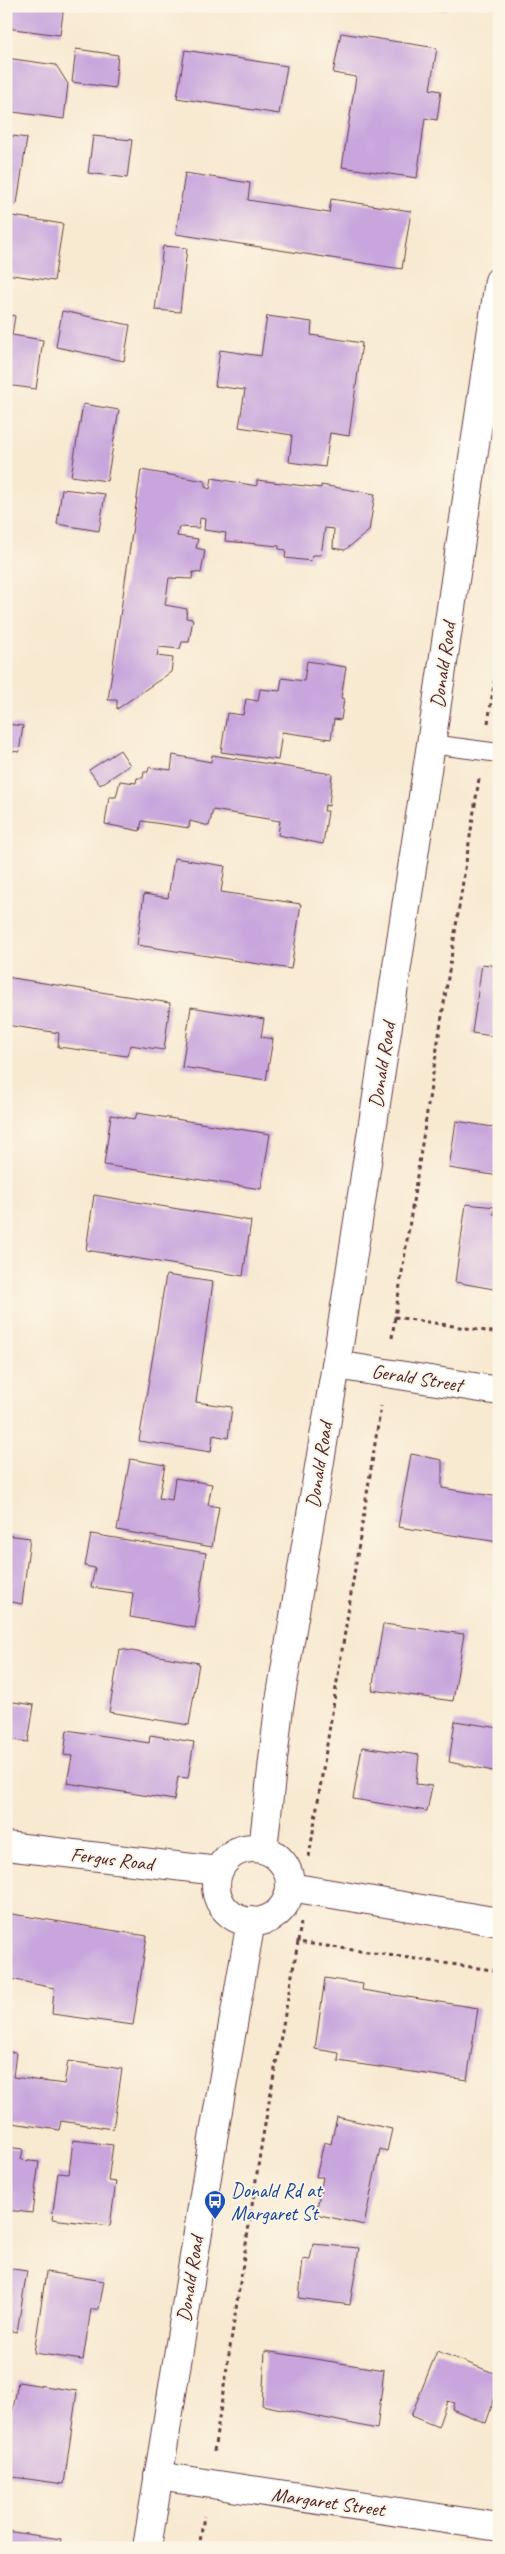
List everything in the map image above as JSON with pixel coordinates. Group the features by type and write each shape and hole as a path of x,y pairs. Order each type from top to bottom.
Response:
{"street":[{"name":"Donald Road","path":"263,1849 279,1707 336,1365 431,744 499,281"},
{"name":"Gerald Street","path":"336,1365 499,1391"},
{"name":"Fergus Road","path":"6,1846 218,1871"},
{"path":"298,1889 273,1916 252,1921 230,1913 222,1904 217,1894 218,1871 232,1854 252,1848 263,1849 274,1854 283,1863 298,1889 499,1922"},
{"name":"Donald Road","path":"146,2548 215,2124 252,1921"},
{"name":"Margaret Street","path":"158,2476 499,2527"}],"lane":[{"path":"431,744 491,752"}],"path":[{"path":"199,2548 262,2141 298,1942 298,1889 308,1858 395,1317 491,752 499,652"},
{"path":"395,1317 499,1333"},
{"path":"298,1942 499,1971"}],"building":[{"path":"6,6 64,6 60,35 6,28"},
{"path":"420,6 446,6 446,11"},
{"path":"341,33 437,48 430,89 441,91 437,120 425,118 417,178 342,167 356,77 333,73"},
{"path":"76,49 118,55 115,88 72,82"},
{"path":"185,50 287,66 279,114 177,98"},
{"path":"6,58 56,65 68,84 64,119 6,111"},
{"path":"6,135 27,138 17,204 6,202"},
{"path":"93,136 132,140 127,178 88,173"},
{"path":"185,173 250,183 248,200 329,213 331,199 411,211 402,269 176,234"},
{"path":"6,215 63,224 54,281 6,274"},
{"path":"163,246 187,248 180,312 155,310"},
{"path":"62,311 130,325 124,361 56,347"},
{"path":"6,314 15,316 12,335 43,340 36,389 6,385"},
{"path":"267,316 312,322 311,335 362,343 349,436 330,433 325,467 289,462 292,435 239,427 245,390 215,386 220,350 261,356"},
{"path":"83,404 119,410 107,481 71,476"},
{"path":"141,470 205,481 205,487 210,489 212,478 257,486 257,480 321,488 321,485 375,494 369,531 345,550 333,548 334,529 325,528 321,555 312,555 311,561 285,558 286,550 279,549 279,546 225,541 226,533 204,530 205,519 200,518 199,528 179,527 177,536 198,539 196,548 205,550 201,573 193,572 192,579 169,578 165,605 187,609 186,618 193,619 189,642 182,642 180,649 159,647 157,656 173,658 171,672 117,709 117,700 108,700"},
{"path":"62,489 105,494 99,531 57,524"},
{"path":"307,661 346,667 341,698 344,699 341,720 334,719 331,739 282,732 278,760 221,752 227,713 243,715 246,699 258,701 260,689 280,691 282,678 304,681"},
{"path":"6,724 23,726 19,752 6,750"},
{"path":"120,750 130,765 100,785 89,770"},
{"path":"173,755 211,762 212,755 332,774 329,806 325,805 324,811 328,811 323,844 278,835 280,821 213,810 209,826 190,821 189,828 142,821 140,831 105,824 109,797 116,797 120,781 136,783 137,778 143,778 144,772 148,772 149,767 171,770"},
{"path":"174,858 225,866 221,892 301,904 291,969 137,945 144,894 168,898"},
{"path":"482,964 499,966 499,1037 472,1033"},
{"path":"6,977 170,1003 164,1050 130,1045 127,1056 58,1047 59,1033 6,1025"},
{"path":"191,1007 264,1019 261,1037 273,1039 266,1080 182,1067"},
{"path":"137,1113 270,1134 261,1189 104,1165 111,1115 135,1119"},
{"path":"456,1121 499,1128 499,1176 449,1168"},
{"path":"94,1195 251,1221 243,1276 86,1250"},
{"path":"466,1204 495,1207 493,1214 499,1215 499,1290 455,1282"},
{"path":"166,1275 213,1282 196,1402 232,1407 228,1438 213,1435 211,1452 139,1441"},
{"path":"411,1454 442,1460 442,1488 499,1497 499,1542 398,1527"},
{"path":"130,1459 165,1465 159,1498 172,1500 175,1478 212,1484 208,1505 219,1507 212,1547 117,1530"},
{"path":"91,1534 206,1553 195,1628 130,1617 133,1593 91,1587 95,1568 85,1566"},
{"path":"6,1535 30,1538 22,1604 6,1601"},
{"path":"383,1624 464,1634 453,1701 372,1690"},
{"path":"120,1649 199,1663 189,1725 109,1712"},
{"path":"6,1701 34,1705 28,1742 6,1739"},
{"path":"455,1721 499,1728 498,1772 449,1762"},
{"path":"67,1730 149,1743 150,1735 194,1742 188,1778 178,1777 174,1800 67,1783 72,1756 64,1755"},
{"path":"362,1747 419,1755 416,1784 432,1786 427,1811 353,1799"},
{"path":"6,1913 147,1936 133,2025 52,2014 54,1988 6,1978"},
{"path":"325,1978 363,1984 362,1990 478,2008 467,2080 338,2061 339,2053 315,2049"},
{"path":"6,2051 16,2053 13,2077 64,2084 68,2061 122,2069 113,2129 61,2121 59,2130 6,2122"},
{"path":"337,2117 392,2129 387,2151 380,2149 364,2225 316,2214 323,2177 316,2177 324,2142 331,2144"},
{"path":"73,2140 113,2145 108,2181 116,2182 110,2226 52,2219 58,2173 69,2174"},
{"path":"6,2147 23,2149 21,2160 39,2162 32,2213 6,2210"},
{"path":"313,2244 359,2248 350,2305 299,2298 303,2259 310,2260"},
{"path":"6,2268 27,2271 17,2332 6,2330"},
{"path":"46,2272 104,2281 99,2309 91,2309 83,2360 34,2353"},
{"path":"265,2351 384,2370 377,2429 262,2405"},
{"path":"437,2351 499,2375 499,2386 486,2423 452,2409 454,2403 447,2401 438,2427 411,2416"},
{"path":"18,2382 77,2391 64,2484 6,2476 6,2448"},
{"path":"6,2388 10,2389 7,2410 6,2410"},
{"path":"6,2531 61,2539 60,2548 6,2548"}],"place":[{"name":"Donald Rd at Margaret St","path":"215,2220"}]}
